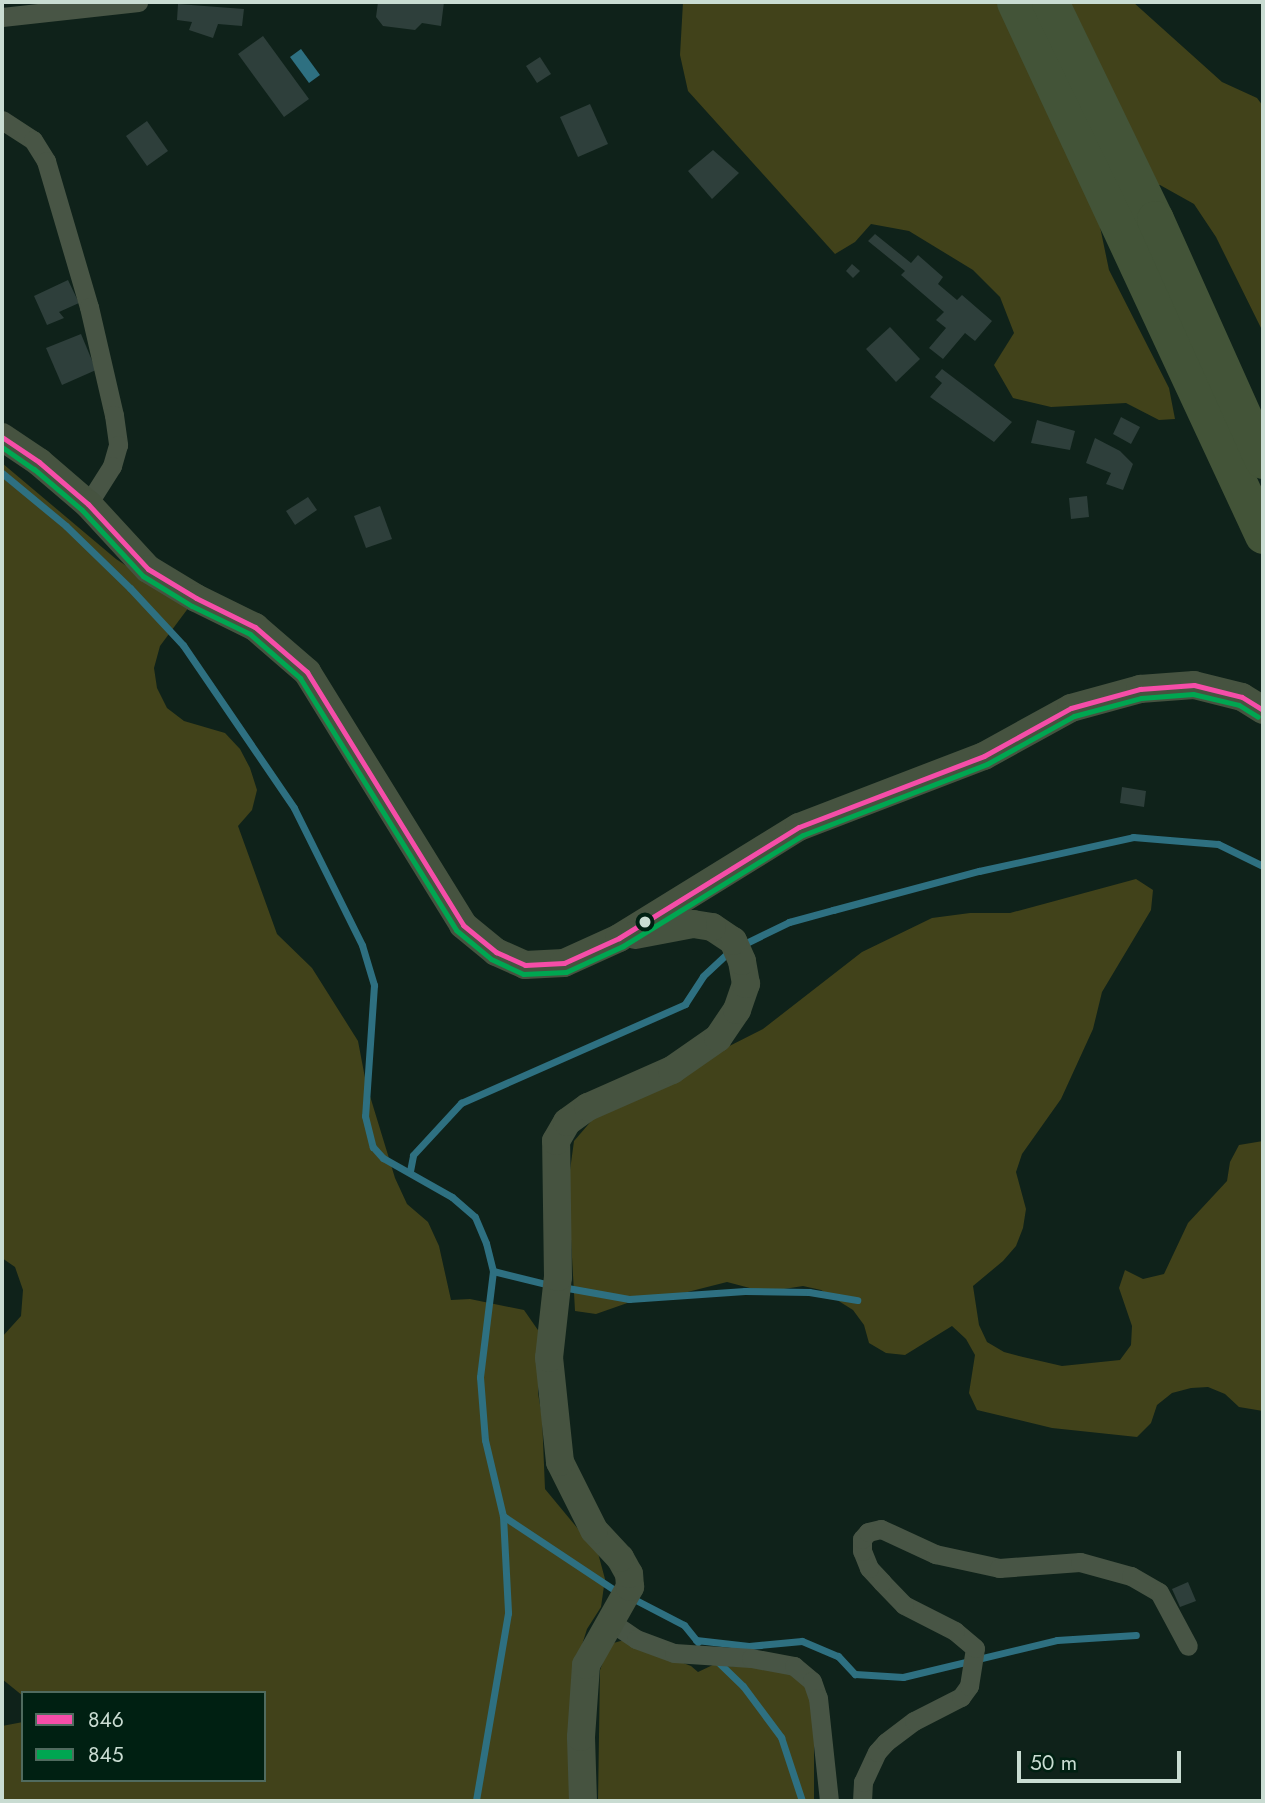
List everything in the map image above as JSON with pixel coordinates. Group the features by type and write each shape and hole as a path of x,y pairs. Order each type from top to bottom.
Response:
{"highway":[{"path":"1015,2 1140,226 1263,460"},
{"path":"1051,2 1263,534"}],"street":[{"path":"2,18 138,2"},
{"path":"2,120 33,140 46,161 89,307 114,415 118,445 112,466 88,504"},
{"path":"2,437 39,462 88,504 148,569 255,627 307,672 463,925 482,943 525,964 564,963 619,938 799,827 984,756 1071,708 1140,689 1194,685 1242,697 1263,710"},
{"path":"583,1801 581,1737 586,1665 630,1587 629,1574 620,1558 594,1530 560,1462 549,1358 558,1277 556,1141 568,1122 588,1107 672,1070 718,1038 737,1010 746,984 742,961 733,941 712,927 693,924 619,938"},
{"path":"862,1801 863,1782 877,1752 886,1742 914,1721 961,1698 968,1686 975,1648 955,1632 904,1605 869,1568 862,1551 862,1539 868,1532 881,1530 935,1554 999,1568 1080,1562 1131,1576 1159,1592 1188,1646"},
{"path":"611,1622 636,1639 674,1653 751,1658 794,1666 812,1681 818,1698 829,1801"}],"shaded area":[{"path":"683,2 1133,2 1222,82 1257,98 1263,106 1263,332 1216,237 1194,204 1160,185 1125,187 1098,217 1109,270 1169,388 1175,419 1159,420 1126,403 1051,407 1013,398 994,365 1014,333 1000,297 973,270 909,231 871,224 855,242 835,254 688,91 680,55"},
{"path":"2,463 116,559 189,607 160,646 154,668 157,688 167,708 184,721 225,733 240,749 250,768 257,790 252,810 238,826 277,934 312,968 358,1041 366,1083 395,1178 407,1204 428,1222 439,1246 451,1300 470,1299 524,1310 540,1333 538,1393 542,1417 545,1489 598,1553 605,1579 601,1607 587,1629 571,1680 572,1801 2,1801 2,1726 21,1722 21,1782 266,1782 266,1691 21,1691 21,1694 2,1679 2,1337 21,1316 23,1290 15,1267 2,1258"},
{"path":"1136,879 1153,890 1151,910 1102,992 1093,1029 1061,1099 1022,1154 1016,1172 1026,1209 1023,1228 1016,1246 1003,1261 973,1286 979,1325 987,1342 1004,1352 1023,1357 1062,1366 1120,1360 1131,1345 1132,1326 1119,1288 1125,1270 1143,1279 1164,1274 1188,1223 1227,1181 1230,1162 1239,1145 1263,1141 1263,1411 1239,1407 1225,1394 1208,1387 1191,1388 1172,1393 1157,1405 1151,1423 1137,1437 1052,1428 977,1410 969,1393 975,1355 966,1339 952,1326 905,1355 886,1353 869,1343 864,1325 853,1310 821,1290 803,1286 765,1292 727,1282 652,1301 633,1301 596,1314 575,1311 568,1185 574,1141 599,1112 763,1029 862,952 932,918 970,913 1010,913"},
{"path":"624,1640 691,1666 698,1672 717,1663 736,1667 774,1664 806,1685 814,1704 814,1801 598,1801 600,1670 610,1644"}],"water":[{"path":"301,49 320,75 309,83 290,57"}],"building":[{"path":"378,2 444,2 441,26 422,23 415,30 383,26 376,17"},
{"path":"178,4 244,9 242,26 218,24 213,38 189,30 192,22 177,20"},
{"path":"263,36 309,99 284,117 238,54"},
{"path":"540,57 551,74 537,83 526,66"},
{"path":"590,104 608,144 578,157 560,117"},
{"path":"147,121 168,151 147,166 126,136"},
{"path":"713,150 739,173 712,199 688,171"},
{"path":"875,234 911,263 918,255 943,277 938,284 957,300 962,295 992,321 975,341 965,333 943,359 929,348 946,328 936,320 944,312 901,275 905,271 868,241"},
{"path":"852,264 860,271 853,278 846,271"},
{"path":"68,280 79,303 59,312 64,318 47,325 34,296"},
{"path":"890,327 920,359 896,382 866,349"},
{"path":"81,334 96,370 62,385 46,348"},
{"path":"942,369 1012,422 994,442 930,397 942,383 935,377"},
{"path":"1121,417 1140,427 1131,444 1113,434"},
{"path":"1037,420 1075,431 1070,450 1031,443"},
{"path":"1095,438 1120,451 1133,464 1123,490 1106,484 1111,473 1086,463"},
{"path":"1087,496 1089,517 1071,519 1069,498"},
{"path":"308,497 317,510 295,525 286,511"},
{"path":"380,506 392,539 366,548 354,516"},
{"path":"1122,787 1146,791 1144,807 1120,803"},
{"path":"1188,1582 1196,1601 1180,1607 1172,1589"}],"waterway":[{"path":"2,473 66,526 130,588 183,645 294,808 362,945 374,985 365,1116 373,1147 383,1158 452,1197 475,1217 486,1243 493,1271 480,1377 485,1440 503,1516 508,1613 476,1801"},
{"path":"740,946 789,922 979,871 1133,837 1218,844 1263,866"},
{"path":"410,1171 413,1155 461,1103 685,1004 703,976 730,951"},
{"path":"493,1271 550,1285"},
{"path":"562,1287 629,1299 745,1291 809,1292 857,1300"},
{"path":"503,1516 619,1593"},
{"path":"630,1597 684,1625 698,1642"},
{"path":"696,1640 749,1646 802,1641 838,1656 855,1674 903,1677 1057,1640 1136,1635"},
{"path":"716,1660 743,1686 781,1737 802,1801"}],"transit line":[{"name":"846","path":"2,437 39,462 88,504 148,569 196,598 255,627 307,672 463,925 496,952 525,965 564,963 619,938 799,827 984,756 1071,708 1140,689 1194,685 1242,697 1263,710"},
{"name":"845","path":"2,447 34,469 82,510 143,576 192,606 250,634 300,678 456,930 491,959 523,974 566,972 623,946 803,835 987,764 1074,716 1141,698 1193,694 1239,705 1258,717"}]}
